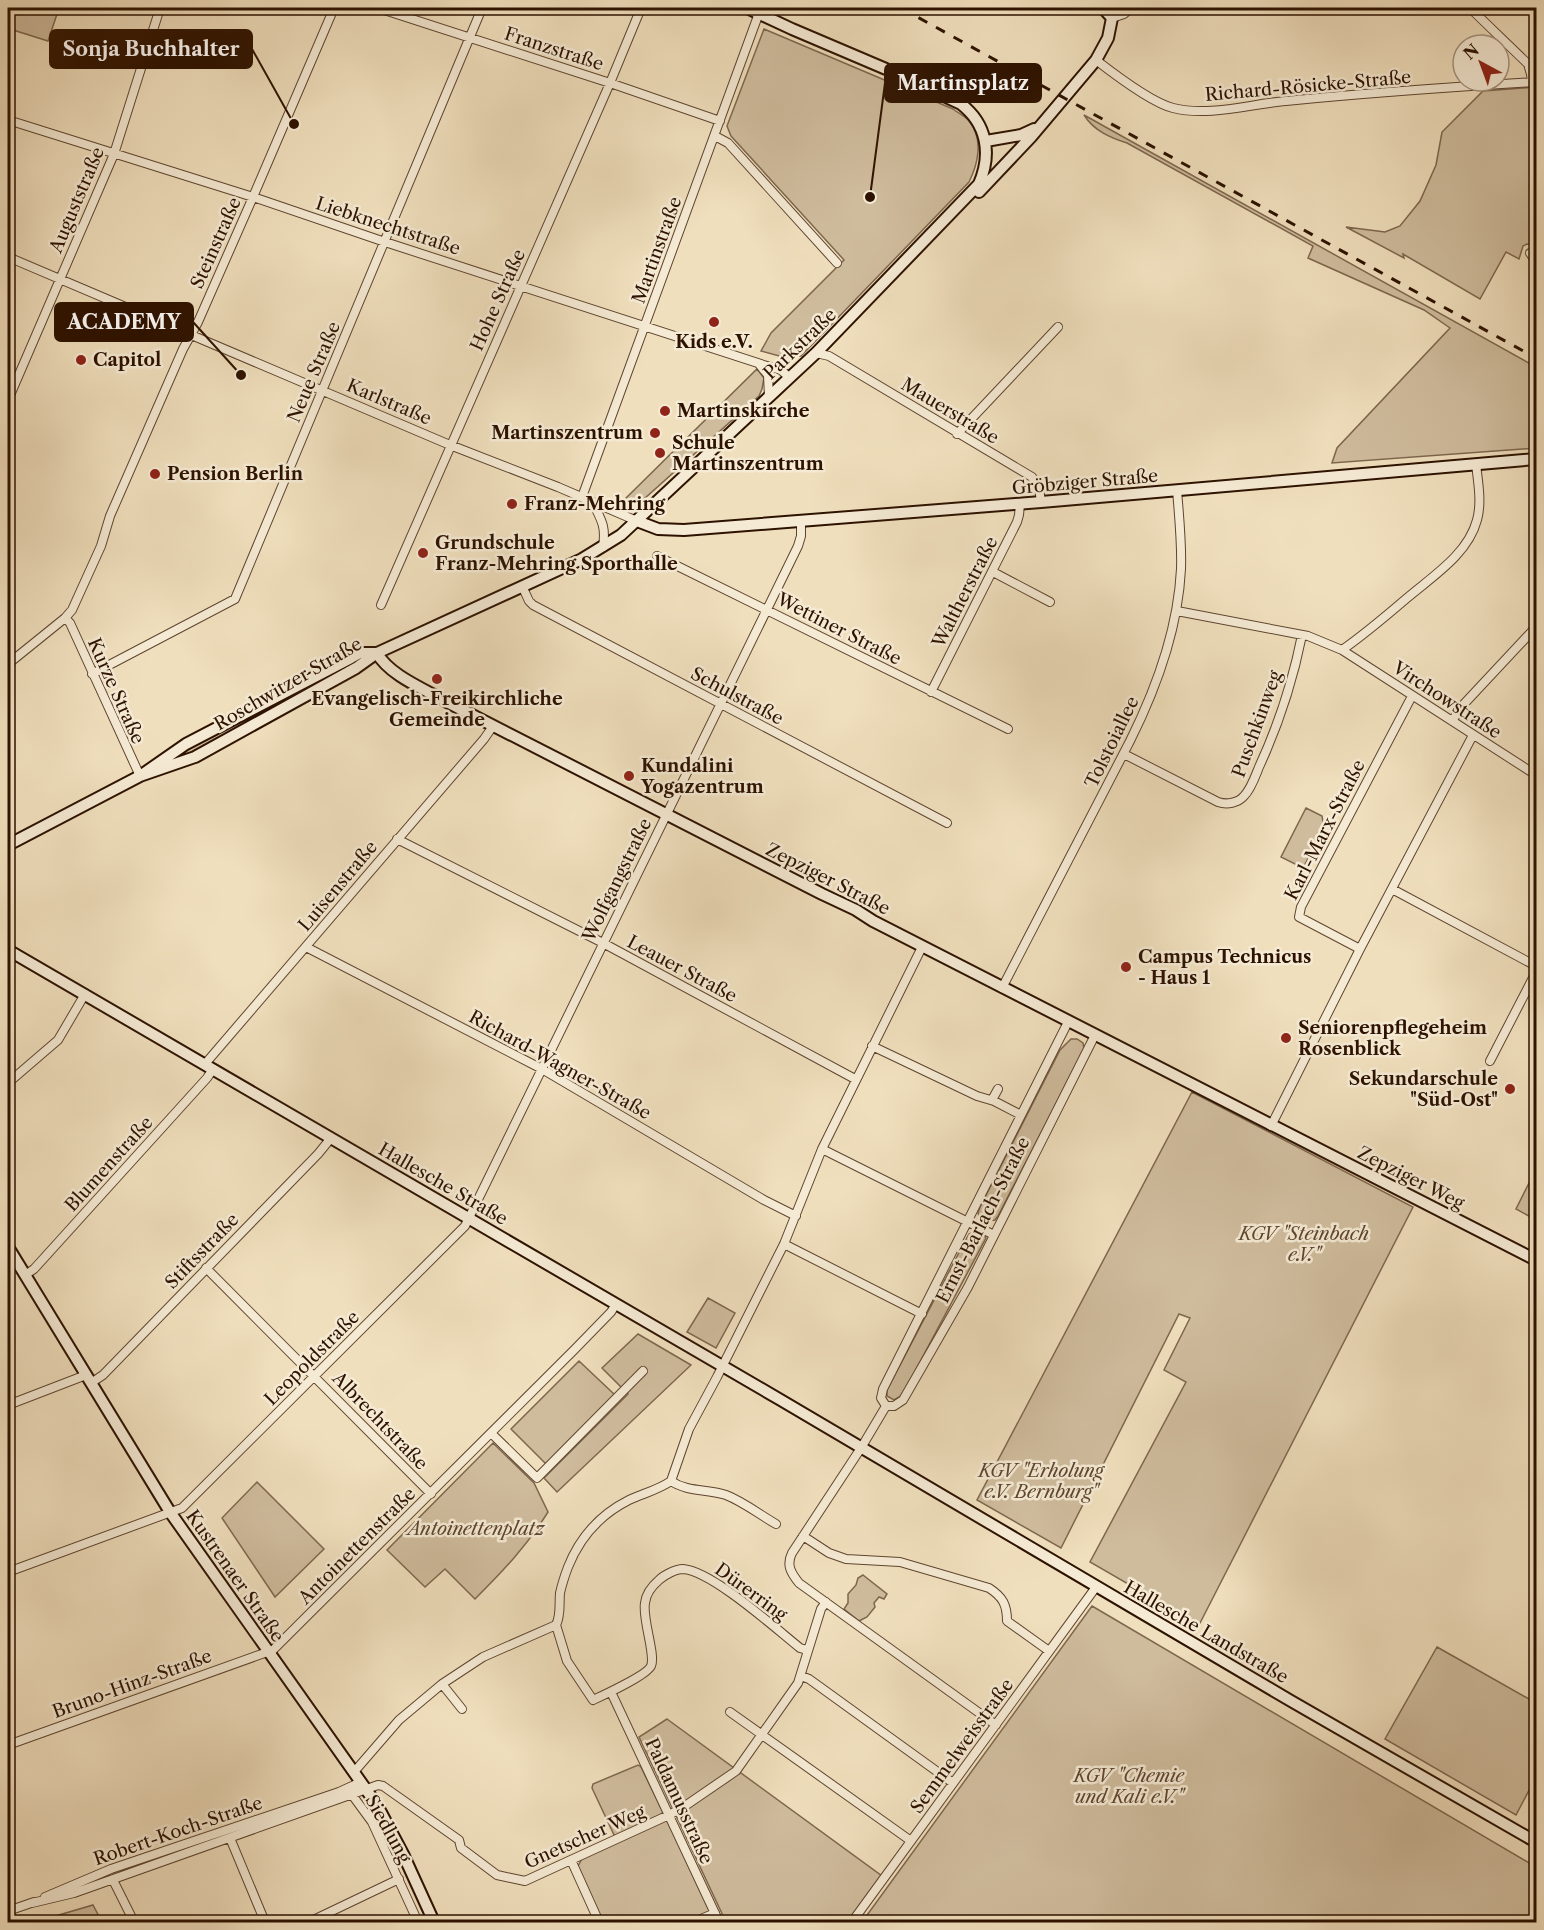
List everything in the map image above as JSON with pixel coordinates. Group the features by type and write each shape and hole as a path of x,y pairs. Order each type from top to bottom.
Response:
{"main road":[{"path":"747,8 957,101 974,116 986,141"},
{"path":"1103,8 1112,18"},
{"name":"Parkstraße","path":"930,235 935,237 1031,138 1096,60 1111,32 1112,18"},
{"name":"Parkstraße","path":"522,586 603,547 637,521 816,353 979,183 984,174 986,141 1021,135 1040,125"},
{"name":"Gröbziger Straße","path":"637,521 658,529 672,531 1020,504 1536,459"},
{"name":"Roschwitzer Straße","path":"8,845 140,776 186,744 360,653 377,653 522,586"},
{"name":"Zepziger Straße","path":"377,653 384,663 396,673 493,726 856,910 922,947 1271,1126"},
{"name":"Hallesche Straße","path":"8,950 861,1448"},
{"name":"Zepziger Weg","path":"1271,1126 1536,1260"},
{"name":"Kustrenaer Straße","path":"8,1247 170,1512 354,1772 387,1823 434,1923"},
{"name":"Hallesche Landstraße","path":"861,1448 1407,1769 1536,1842"}],"street":[{"name":"Auguststraße","path":"8,400 114,154 160,8"},
{"name":"Steinstraße","path":"8,664 72,610 101,546 110,516 253,197 334,8"},
{"name":"Franzstraße","path":"378,8 720,121"},
{"name":"Neue Straße","path":"92,674 235,599 482,8"},
{"name":"Hohe Straße","path":"381,605 641,8"},
{"path":"1112,18 1124,14 1131,8"},
{"path":"1470,8 1528,64 1534,82"},
{"name":"Martinstraße","path":"582,497 759,13"},
{"name":"Richard-Rösicke-Straße","path":"1096,60 1120,78 1165,105 1179,110 1195,111 1285,101 1534,82"},
{"name":"Liebknechtstraße","path":"8,120 253,197 781,370 790,378"},
{"path":"715,136 728,143 837,263"},
{"path":"1530,253 1536,262"},
{"name":"Karlstraße","path":"8,257 450,445 637,521"},
{"path":"957,434 1058,327"},
{"path":"829,340 829,356"},
{"name":"Mauerstraße","path":"816,353 829,356 1032,477 1040,488 1041,502"},
{"path":"758,363 768,375 769,398"},
{"path":"1342,650 1366,633 1442,568 1467,541 1474,528 1479,507 1476,465"},
{"name":"Tolstoiallee","path":"1002,988 1124,754 1165,660 1176,611 1181,569 1177,490"},
{"path":"593,503 603,522 605,533 603,547"},
{"name":"Waltherstraße","path":"931,692 1017,522 1020,504"},
{"name":"Wolfgangstraße","path":"469,1218 765,609 798,546 801,521"},
{"name":"Wettiner Straße","path":"657,556 1008,729"},
{"path":"993,572 1050,602"},
{"name":"Schulstraße","path":"522,586 533,605 947,823"},
{"name":"Virchowstraße","path":"1176,611 1308,636 1342,650 1536,775"},
{"name":"Kurze Straße","path":"65,618 70,623 140,776"},
{"path":"1452,721 1463,705 1536,627"},
{"name":"Puschkinweg","path":"1124,754 1218,802 1230,803 1244,798 1272,737 1302,635"},
{"name":"Karl-Marx-Straße","path":"1360,949 1299,917 1301,907 1412,696"},
{"name":"Luisenstraße","path":"209,1067 306,947 493,726"},
{"path":"1271,1126 1360,949 1473,735"},
{"name":"Leauer Straße","path":"398,839 603,943 855,1079"},
{"path":"1392,889 1536,966"},
{"name":"Richard-Wagner-Straße","path":"306,947 542,1069 764,1200 796,1216"},
{"path":"611,1692 593,1700 567,1661 556,1625 565,1575 576,1549 591,1528 615,1508 629,1500 660,1489 671,1481 686,1435 784,1244 822,1149 922,947"},
{"path":"1490,1061 1536,972"},
{"path":"8,1083 58,1040 85,994"},
{"name":"Ernst-Barlach-Straße","path":"886,1406 881,1398 883,1389 1068,1022"},
{"name":"Ernst-Barlach-Straße","path":"886,1406 894,1406 903,1400 968,1287 1095,1035"},
{"path":"872,1046 1021,1115"},
{"name":"Blumenstraße","path":"25,1275 34,1269 207,1078 209,1067"},
{"path":"992,1100 998,1089"},
{"name":"Stiftsstraße","path":"8,1405 103,1375 331,1138"},
{"path":"822,1149 994,1235"},
{"name":"Leopoldstraße","path":"8,1572 179,1510 186,1505 460,1232 469,1218"},
{"path":"784,1244 922,1314"},
{"name":"Albrechtstraße","path":"206,1268 431,1494"},
{"name":"Antoinettenstraße","path":"268,1652 278,1646 431,1494 607,1316 616,1304"},
{"path":"491,1433 537,1478 643,1371"},
{"name":"Ernst-Barlach-Straße","path":"826,1602 799,1582 790,1569 790,1558 886,1406"},
{"path":"671,1481 683,1487 728,1496 776,1524"},
{"path":"803,1536 829,1552 846,1559 900,1562 989,1588 1004,1601 1007,1621 1049,1651"},
{"name":"Dürerring","path":"611,1692 652,1665 644,1615 645,1600 652,1586 663,1576 681,1569 702,1574 807,1650"},
{"name":"Semmelweisstraße","path":"852,1923 1096,1587"},
{"path":"826,1602 996,1725"},
{"name":"Gnetscher Weg","path":"363,1785 383,1786 459,1840 461,1848 498,1875 525,1881 669,1815 736,1770 798,1683 821,1609 826,1602"},
{"path":"354,1772 399,1720 442,1684 483,1657 556,1625"},
{"name":"Bruno-Hinz-Straße","path":"8,1745 268,1652"},
{"path":"801,1676 809,1679 954,1783"},
{"path":"442,1684 462,1709"},
{"name":"Paldamusstraße","path":"611,1692 719,1923"},
{"path":"730,1712 911,1841"},
{"path":"350,1791 363,1785"},
{"name":"Siedlung","path":"32,1903 74,1893 112,1880 230,1838 350,1791 372,1822 418,1923"},
{"name":"Robert-Koch-Straße","path":"8,1911 111,1869 326,1800"},
{"path":"230,1838 265,1923"},
{"path":"571,1860 599,1923"},
{"name":"Siedlung","path":"309,1923 399,1879"},
{"path":"112,1880 134,1923"},
{"path":"694,1923 715,1913"}],"green space":[{"path":"8,8 59,8 48,41 13,30 8,43"},
{"path":"764,29 953,109 969,121 974,128 978,143 977,160 969,182 801,356 783,357 761,351 771,333 844,260 731,136 727,126"},
{"path":"1536,87 1536,248 1527,244 1523,246 1519,259 1506,252 1480,299 1403,254 1404,258 1346,227 1385,232 1400,226 1420,201 1436,165 1442,132 1481,93 1511,93 1511,89"},
{"path":"1084,115 1536,367 1536,448 1332,463 1337,448 1450,328 1424,310 1308,258 1313,246 1127,143 1103,133"},
{"path":"757,369 764,378 759,396 645,498 637,502 624,500"},
{"path":"354,659 360,660 197,752 163,764 186,747"},
{"path":"1306,808 1322,816 1324,828 1303,868 1281,857"},
{"path":"1071,1039 1077,1039 1083,1043 1084,1049 998,1216 995,1220 986,1221 980,1218 978,1213 980,1207 1060,1050"},
{"name":"KGV \"Steinbach e.V.\"","path":"1192,1092 1413,1207 1199,1625 1090,1562 1186,1382 1164,1370 1190,1318 1179,1314 1061,1548 977,1500"},
{"path":"1536,1169 1536,1220 1516,1209"},
{"path":"982,1232 986,1238 905,1390 894,1400 887,1396 887,1390 969,1234"},
{"path":"708,1298 735,1313 716,1348 687,1332"},
{"path":"638,1334 691,1365 557,1492 544,1478 628,1394 602,1368"},
{"path":"579,1361 615,1395 546,1464 511,1429"},
{"name":"Antoinettenplatz","path":"493,1443 534,1483 548,1512 514,1558 475,1599 445,1569 425,1587 387,1550"},
{"path":"257,1482 324,1549 275,1597 222,1518"},
{"path":"863,1575 887,1594 884,1599 879,1597 867,1617 859,1621 844,1609 848,1603 848,1594 856,1585 858,1578"},
{"name":"KGV \"Chemie und Kali e.V.\"","path":"1092,1606 1536,1867 1536,1922 862,1922"},
{"path":"1437,1647 1536,1703 1536,1777 1516,1815 1385,1739"},
{"path":"667,1719 882,1876 847,1922 726,1922 639,1737"},
{"path":"638,1765 663,1812 615,1837 592,1788 593,1784"},
{"path":"665,1820 669,1822 710,1911 688,1922 603,1922 579,1871 578,1866 583,1857"},
{"path":"93,1905 102,1922 35,1922"}],"railway":[{"path":"901,8 1536,358"}],"place":[{"name":"Sonja Buchhalter","path":"294,124"},
{"name":"Martinsplatz","path":"870,197"},
{"name":"Kids e.V.","path":"714,322"},
{"name":"Capitol","path":"81,360"},
{"name":"ACADEMY","path":"241,375"},
{"name":"Martinskirche","path":"665,411"},
{"name":"Martinszentrum","path":"655,433"},
{"name":"Schule Martinszentrum","path":"660,453"},
{"name":"Pension Berlin","path":"155,474"},
{"name":"Franz-Mehring","path":"512,504"},
{"name":"Grundschule Franz-Mehring Sporthalle","path":"423,553"},
{"name":"Evangelisch-Freikirchliche Gemeinde","path":"437,679"},
{"name":"Kundalini Yogazentrum","path":"629,776"},
{"name":"Campus Technicus - Haus 1","path":"1126,967"},
{"name":"Seniorenpflegeheim Rosenblick","path":"1286,1038"},
{"name":"Sekundarschule \"Süd-Ost\"","path":"1510,1089"}],"park label":[{"name":"KGV \"Erholung e.V. Bernburg\"","path":"1041,1481"}]}
